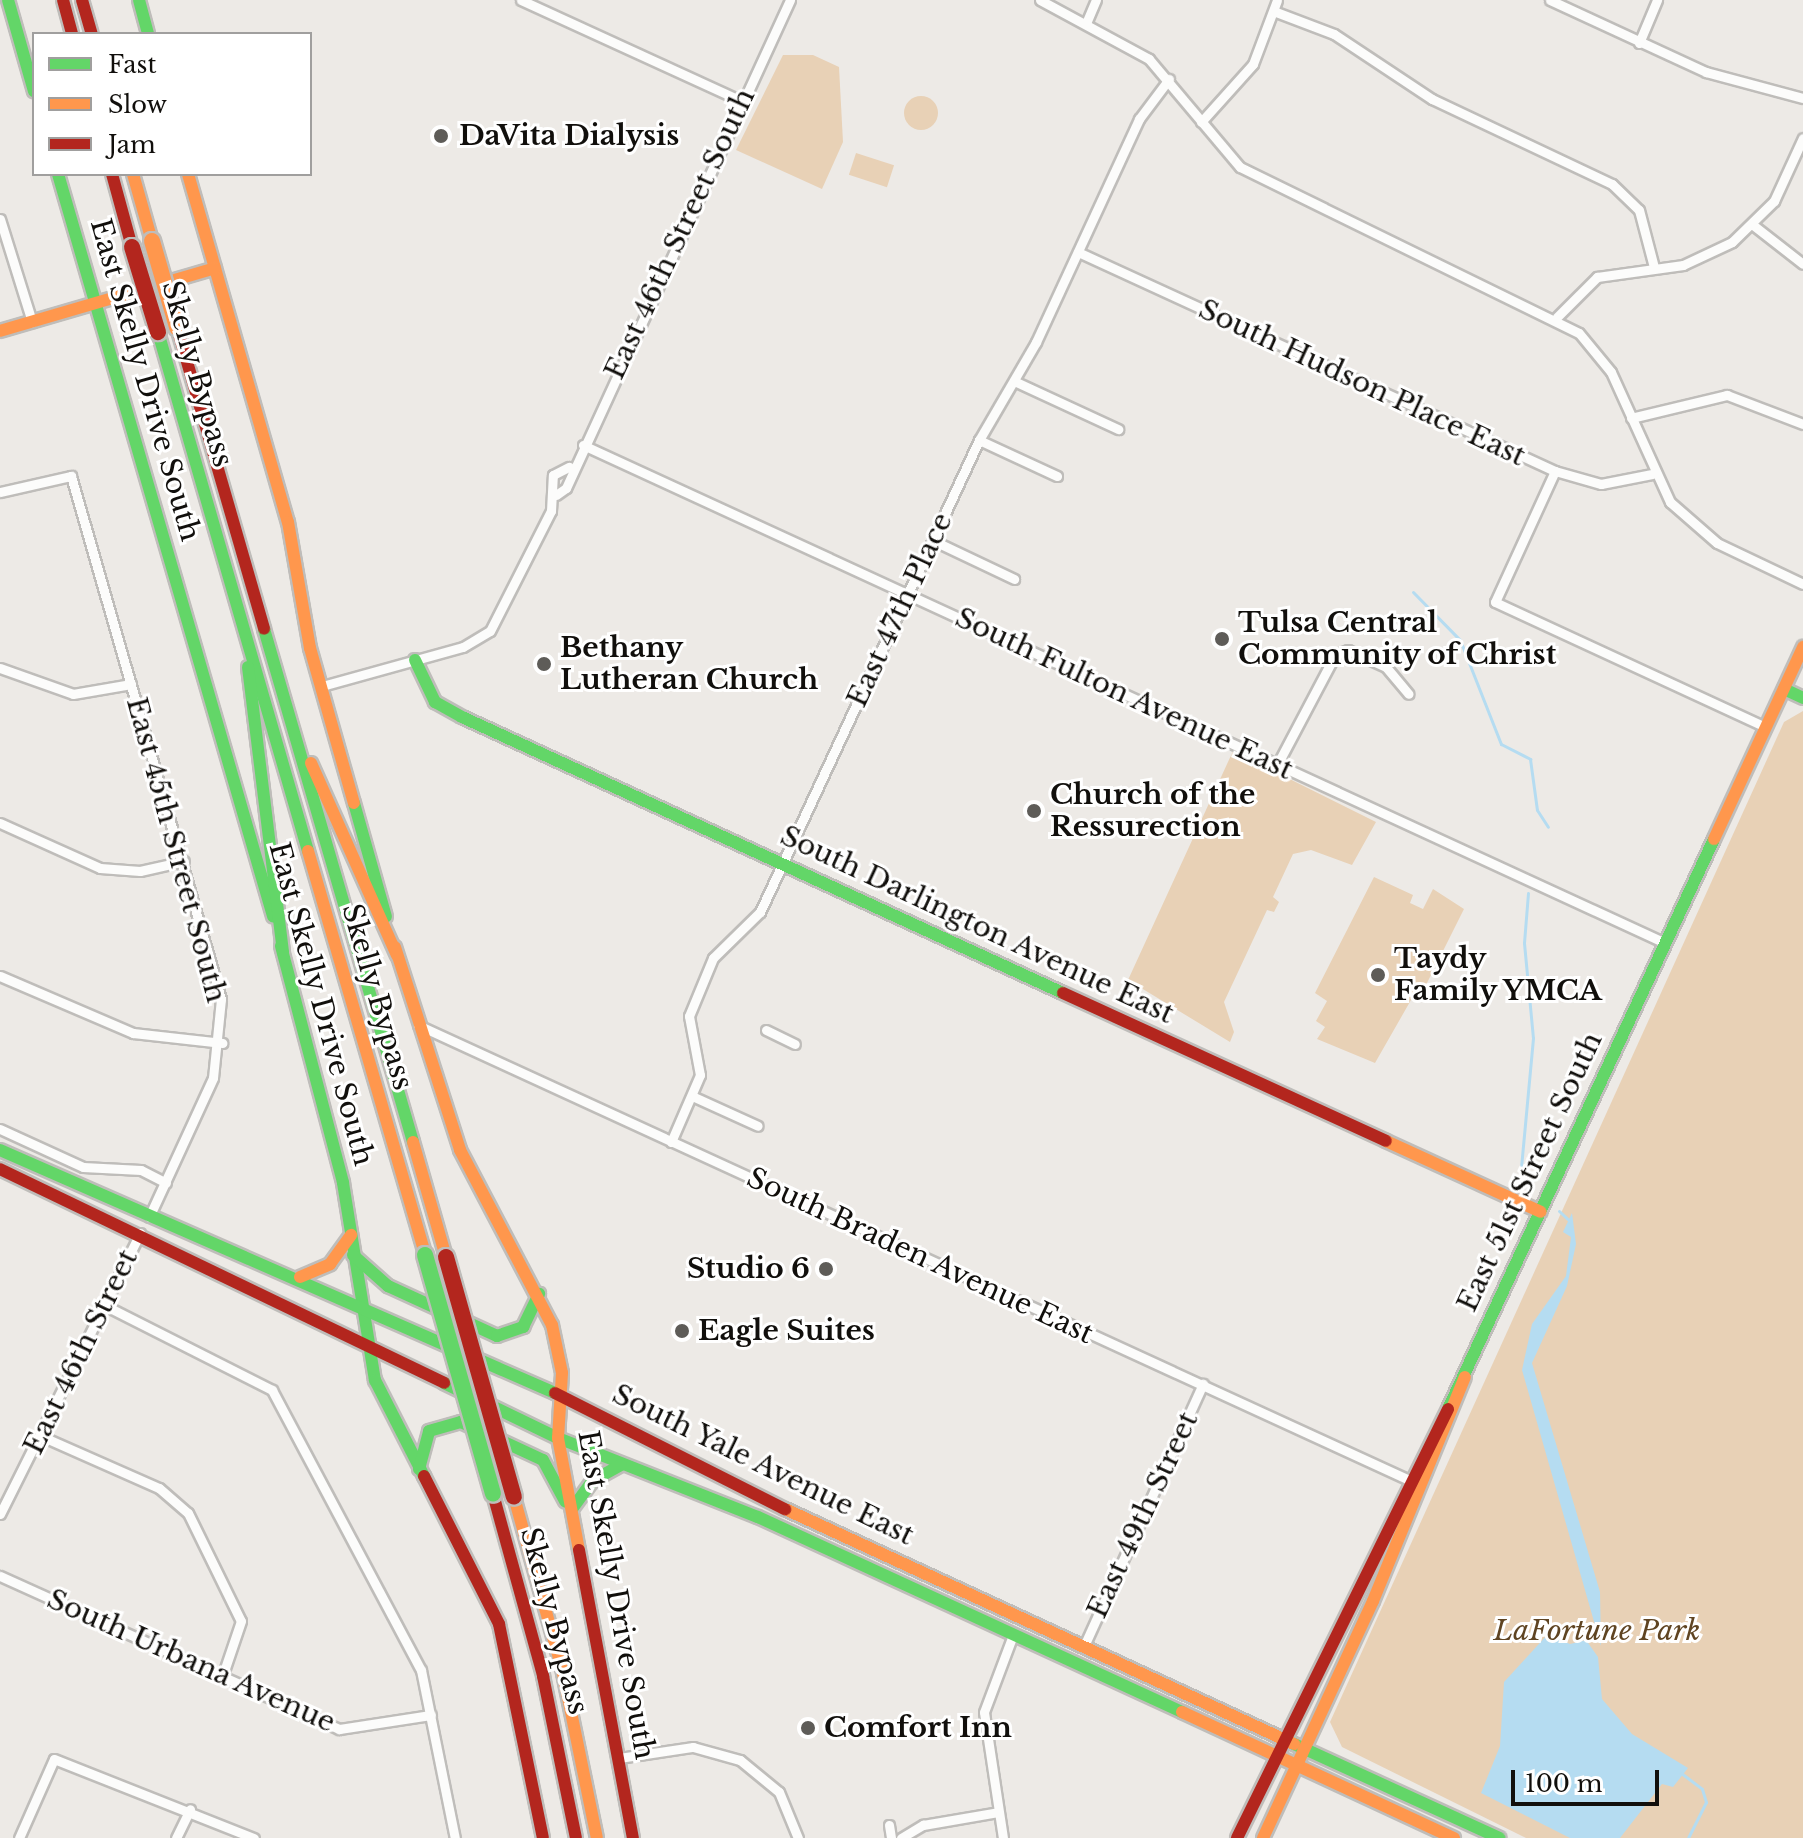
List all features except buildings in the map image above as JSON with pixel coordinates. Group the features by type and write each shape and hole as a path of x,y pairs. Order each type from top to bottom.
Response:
{"main road":[{"path":"8,0 32,84"},
{"path":"139,0 147,32"},
{"path":"83,2 91,32"},
{"path":"63,5 71,32"},
{"name":"East Skelly Drive South","path":"59,176 283,953 351,1235 368,1348 382,1396 504,1638 543,1838"},
{"name":"Skelly Bypass","path":"113,176 493,1494 543,1676 576,1838"},
{"name":"Skelly Bypass","path":"134,176 514,1497 563,1673 597,1838"},
{"name":"East Skelly Drive South","path":"189,176 288,522 322,686 418,1025 471,1175 539,1294 556,1343 561,1396 558,1438 633,1838"},
{"path":"0,331 215,268"},
{"path":"246,637 253,749 283,953"},
{"name":"East 51st Street South","path":"1237,1838 1407,1479 1467,1370 1803,647"},
{"name":"South Darlington Avenue East","path":"415,660 429,694 446,709 1541,1212"},
{"path":"1784,689 1803,698"},
{"path":"288,711 397,955"},
{"name":"South Yale Avenue East","path":"5,1152 149,1217 300,1277 561,1396 766,1500 1499,1838"},
{"name":"South Yale Avenue East","path":"1,1172 140,1233 368,1348 558,1438 758,1517 1454,1838"},
{"path":"140,1233 149,1217"},
{"path":"300,1277 330,1264 351,1235"},
{"path":"353,1255 388,1286 497,1336 523,1327 539,1294"},
{"name":"East 51st Street South","path":"1263,1838 1423,1487 1467,1370"},
{"path":"419,1469 429,1431 461,1422 543,1460 573,1515"},
{"path":"573,1515 592,1481 621,1465"},
{"path":"729,1505 737,1486"},
{"path":"758,1517 766,1500"},
{"path":"898,1581 905,1564"},
{"path":"1075,1663 1084,1646"}],"street":[{"path":"521,0 742,101"},
{"name":"East 46th Street South","path":"322,686 473,643 498,623 556,495 566,488 569,467 583,445 790,0"},
{"path":"1040,0 1128,42 1169,79 1240,167 1557,317 1598,352 1631,418 1652,474 1698,530 1803,584"},
{"path":"1087,21 1096,0"},
{"path":"1201,122 1253,64 1276,12 1277,0"},
{"path":"1550,0 1706,72 1803,98"},
{"path":"1639,43 1657,0"},
{"path":"1276,12 1334,34 1432,99 1612,184 1639,210 1654,267"},
{"name":"East 47th Place","path":"671,1142 692,1096 701,1062 691,1007 719,949 760,912 979,440 1014,381 1139,119 1169,79"},
{"path":"1557,317 1597,277 1704,258 1753,225 1774,201 1803,138"},
{"path":"0,219 32,322"},
{"path":"1753,225 1803,264"},
{"name":"South Hudson Place East","path":"1078,252 1555,471 1601,484 1652,474"},
{"path":"1014,381 1118,429"},
{"path":"1631,418 1727,395 1803,424"},
{"path":"979,440 1057,476"},
{"name":"South Fulton Avenue East","path":"583,445 1665,943"},
{"name":"East 46th Street South","path":"556,495 553,475 569,467"},
{"path":"1555,471 1495,602 1766,727"},
{"name":"East 45th Street South","path":"0,492 71,476 184,861 221,999 222,1043 166,1183 149,1217"},
{"path":"932,540 1014,579"},
{"path":"1277,765 1335,655 1348,650 1386,667 1409,694"},
{"path":"0,668 73,694 131,684"},
{"path":"0,823 100,868 140,871 184,861"},
{"path":"0,976 133,1033 222,1043"},
{"name":"South Braden Avenue East","path":"418,1025 1423,1487"},
{"path":"766,1030 795,1044"},
{"path":"692,1096 758,1126"},
{"path":"0,1129 83,1167 141,1170 166,1183"},
{"path":"1,1172 5,1152"},
{"name":"East 46th Street","path":"0,1514 140,1233"},
{"path":"106,1306 272,1390 417,1661 455,1838"},
{"name":"East 49th Street","path":"1084,1646 1203,1384"},
{"path":"41,1436 159,1488 188,1513 241,1621 222,1677"},
{"name":"South Urbana Avenue","path":"0,1576 339,1729 431,1715"},
{"path":"1003,1838 984,1712 1013,1635"},
{"path":"619,1758 693,1747 740,1760 779,1792 798,1838"},
{"path":"19,1838 54,1759 190,1809 254,1838"},
{"path":"176,1838 190,1809"},
{"path":"901,1838 923,1825 998,1812"},
{"path":"889,1825 891,1838"}],"green space":[{"path":"783,55 813,55 839,67 843,142 822,189 736,150"},
{"path":"921,96 933,101 938,113 933,125 921,130 909,125 904,113 909,101"},
{"path":"856,153 894,165 887,187 849,175"},
{"name":"LaFortune Park","path":"1803,711 1803,1838 1526,1838 1342,1747 1330,1722 1784,722"},
{"path":"1233,751 1376,822 1352,865 1311,850 1293,854 1273,897 1279,902 1274,912 1267,910 1224,1002 1234,1032 1230,1042 1128,980"},
{"name":"Taydy Family YMCA","path":"1374,877 1413,895 1410,903 1423,909 1433,889 1464,909 1421,995 1415,993 1375,1063 1317,1039 1325,1027 1316,1021 1327,1001 1315,993"}],"water":[{"path":"1572,1213 1576,1244 1567,1286 1532,1363 1600,1592 1601,1646 1522,1370 1532,1324 1566,1276 1571,1237 1563,1232"},
{"path":"1548,1634 1570,1644 1586,1640 1598,1657 1602,1699 1632,1734 1688,1768 1673,1787 1662,1784 1620,1838 1570,1838 1481,1793 1500,1746 1504,1682"}],"waterway":[{"path":"1413,592 1460,640 1501,744 1530,759 1537,810 1548,827"},
{"path":"1528,893 1524,943 1533,1038 1521,1167 1538,1178"},
{"path":"1559,1211 1571,1222"},
{"path":"1681,1773 1702,1789 1706,1802 1688,1838"}],"traffic: fast":[{"path":"8,0 32,84"},
{"path":"139,0 147,32"},
{"path":"59,176 273,916"},
{"path":"158,332 308,851"},
{"path":"264,629 413,1142"},
{"path":"415,660 435,702 462,717 1063,993"},
{"path":"248,667 283,953"},
{"path":"1784,689 1803,698"},
{"path":"354,803 386,917"},
{"path":"1448,1409 1714,839"},
{"path":"281,946 343,1183 375,1380 424,1476"},
{"path":"0,1150 555,1393"},
{"path":"353,1255 388,1286 497,1336 523,1327 539,1294"},
{"path":"425,1255 493,1494"},
{"path":"444,1383 558,1438 758,1517 1182,1712"},
{"path":"419,1469 429,1431 461,1422 543,1460 565,1501"},
{"path":"572,1509 592,1481 621,1465"},
{"path":"1294,1744 1499,1838"}],"traffic: slow":[{"path":"134,176 152,241"},
{"path":"189,176 288,522 310,648 354,803"},
{"path":"152,241 177,327"},
{"path":"0,331 215,268"},
{"path":"1714,839 1803,647"},
{"path":"311,763 397,955"},
{"path":"308,851 425,1255"},
{"path":"395,947 460,1150 552,1325 562,1373 558,1438 579,1550"},
{"path":"1386,1141 1541,1212"},
{"path":"413,1142 446,1257"},
{"path":"300,1277 330,1264 351,1235"},
{"path":"1263,1838 1373,1601 1465,1377"},
{"path":"514,1497 563,1673 597,1838"},
{"path":"785,1509 1294,1744"},
{"path":"1182,1712 1454,1838"}],"traffic: jam":[{"path":"63,0 71,32"},
{"path":"82,0 91,32"},
{"path":"113,176 132,247"},
{"path":"132,247 158,332"},
{"path":"177,327 264,629"},
{"path":"1063,993 1386,1141"},
{"path":"0,1169 444,1383"},
{"path":"446,1257 514,1497"},
{"path":"555,1393 785,1509"},
{"path":"1237,1838 1448,1409"},
{"path":"424,1476 499,1624 543,1838"},
{"path":"493,1494 543,1676 576,1838"},
{"path":"579,1550 633,1838"}],"place":[{"name":"DaVita Dialysis","path":"441,136"},
{"name":"Tulsa Central Community of Christ","path":"1222,639"},
{"name":"Bethany Lutheran Church","path":"544,664"},
{"name":"Church of the Ressurection","path":"1034,811"},
{"name":"Taydy Family YMCA","path":"1378,975"},
{"name":"Studio 6","path":"826,1269"},
{"name":"Eagle Suites","path":"682,1331"},
{"name":"Comfort Inn","path":"808,1728"}]}
